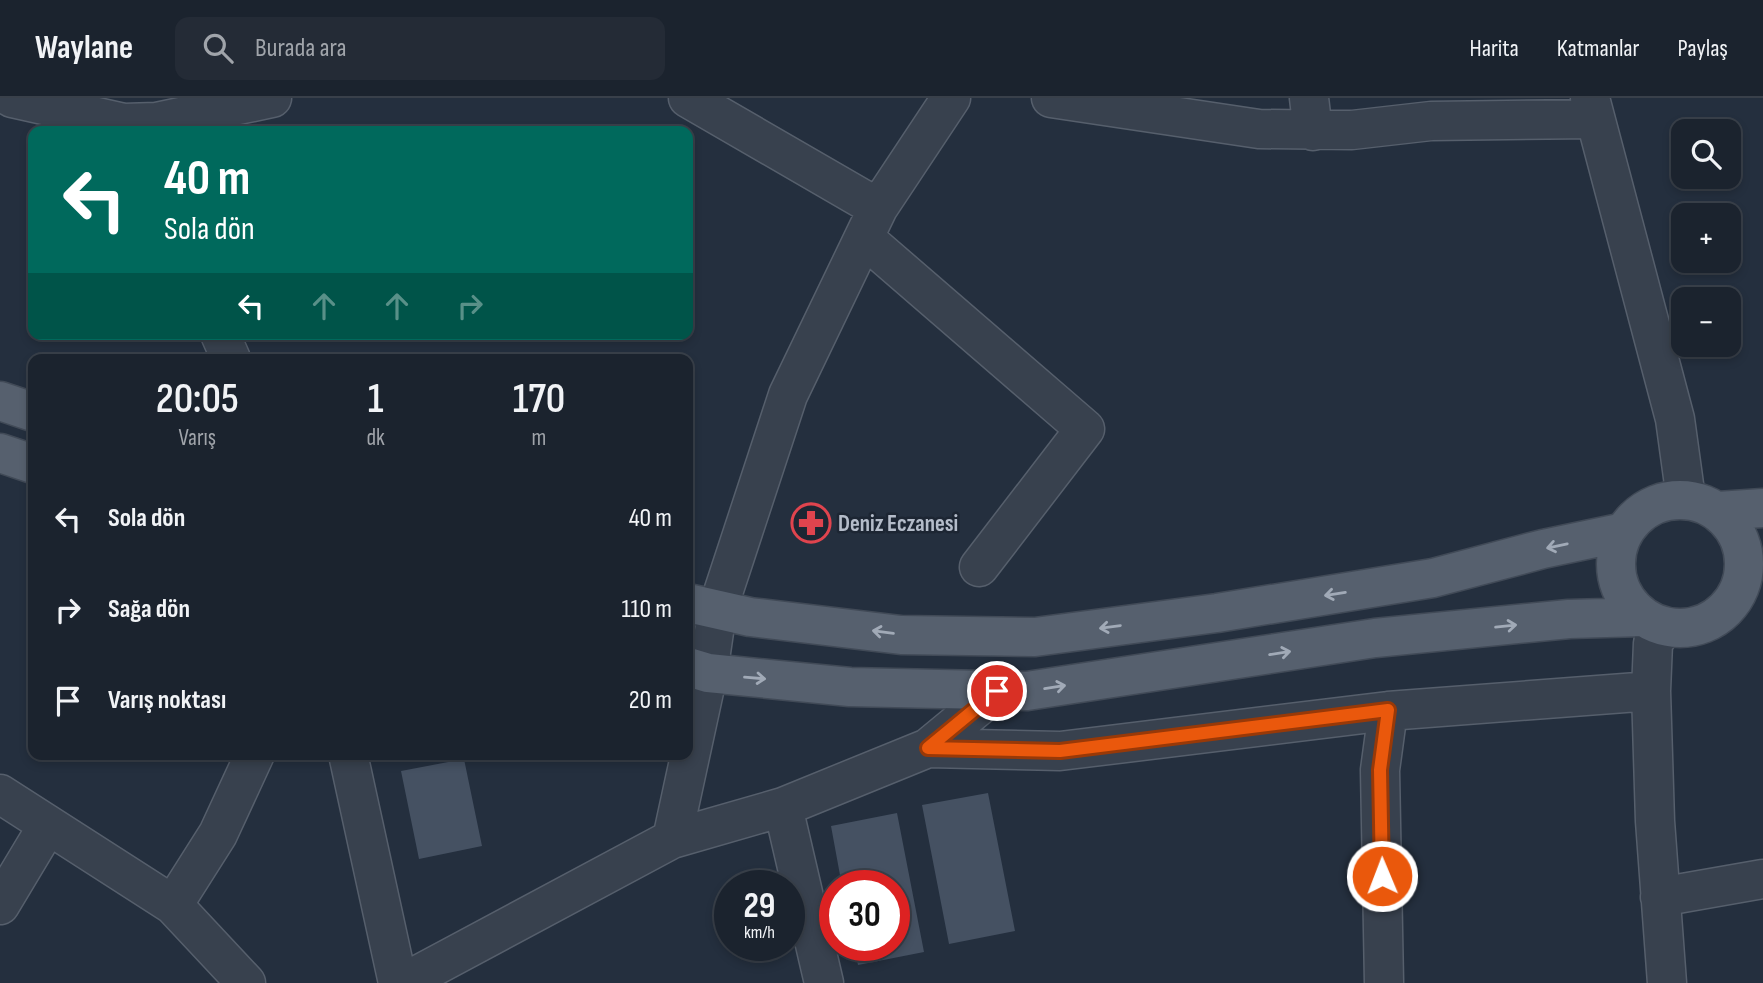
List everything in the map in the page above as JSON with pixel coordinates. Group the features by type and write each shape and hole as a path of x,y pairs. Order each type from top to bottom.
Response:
{"main road":[{"path":"0,401 28,410"},
{"path":"0,453 28,462"},
{"path":"702,607 901,635 1035,637 1433,578 1543,549 1623,532 1648,508 1702,505 1763,508"},
{"path":"698,670 850,687 1027,691 1375,638 1569,620 1653,622 1691,628 1713,620 1746,599 1744,549 1734,527 1702,505"},
{"path":"1623,532 1615,564 1619,585 1629,603 1653,622"}],"street":[{"path":"12,98 122,126"},
{"path":"132,126 272,98"},
{"path":"688,98 871,223 1084,429 979,567"},
{"path":"693,702 702,607 788,395 871,223 951,98"},
{"path":"1051,98 1259,129 1311,114 1431,121 1593,108 1675,419 1702,505"},
{"path":"1653,622 1651,691 1655,821 1667,983"},
{"path":"403,983 672,839 783,807 928,748 997,691"},
{"path":"928,748 1060,751 1388,710 1651,691"},
{"path":"1384,983 1380,770 1388,710"},
{"path":"173,905 218,834 253,760"},
{"path":"349,760 398,983"},
{"path":"672,839 684,760"},
{"path":"0,794 173,905 246,983"},
{"path":"783,807 824,983"},
{"path":"0,905 48,825"},
{"path":"1661,897 1763,879"}],"building":[{"path":"464,760 482,846 419,859 401,771"},
{"path":"988,793 1015,931 949,944 922,805"},
{"path":"897,813 908,870 839,870 831,826"},
{"path":"910,880 924,952 910,955"},
{"path":"857,961 878,961 858,965"}],"place":[{"name":"Deniz Eczanesi","path":"811,523"}],"route":[{"path":"997,691 928,748 1060,751 1388,710 1380,770 1382,876"}]}
